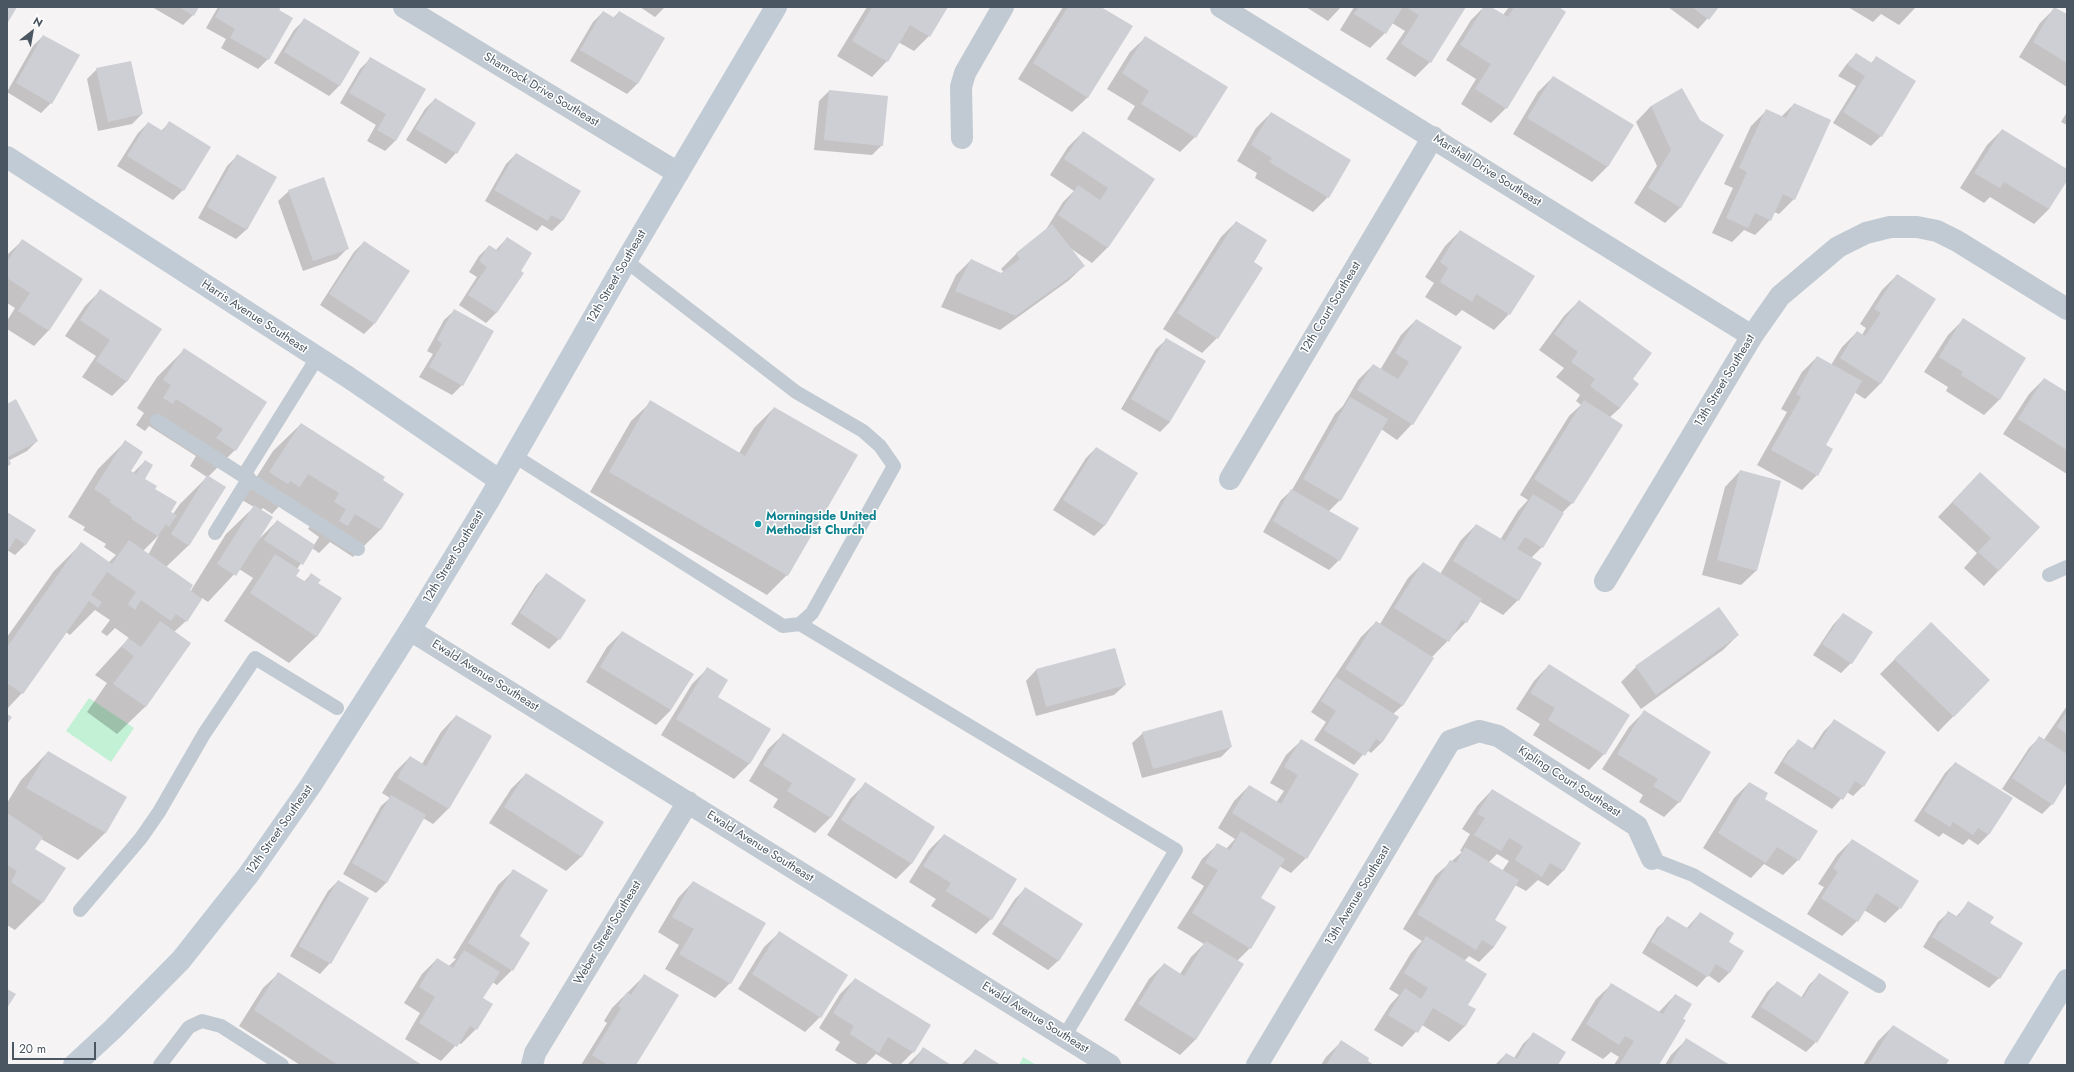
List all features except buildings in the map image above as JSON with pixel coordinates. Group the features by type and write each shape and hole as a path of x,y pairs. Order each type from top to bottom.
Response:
{"main road":[{"name":"12th Street Southeast","path":"74,1065 114,1029 181,960 244,880 311,785 410,630 776,7"},
{"name":"Harris Avenue Southeast","path":"7,157 317,358 499,480"},
{"path":"2015,1065 2067,980"}],"street":[{"name":"Shamrock Drive Southeast","path":"404,7 678,173"},
{"path":"962,138 962,87 965,74 1003,7"},
{"name":"Marshall Drive Southeast","path":"1221,7 1434,137 1752,336"},
{"name":"12th Court Southeast","path":"1230,479 1434,137"},
{"name":"13th Street Southeast","path":"1604,581 1752,336 1780,296 1838,247 1866,233 1890,227 1917,227 1937,231 1958,241 2067,309"},
{"name":"Ewald Avenue Southeast","path":"410,630 1110,1065"},
{"name":"Kipling Court Southeast","path":"1465,734 1479,731 1498,736 1637,826 1652,860"},
{"name":"13th Avenue Southeast","path":"1257,1065 1450,741 1465,734"},
{"name":"Weber Street Southeast","path":"532,1065 535,1053 688,802"}],"lane":[{"path":"513,455 783,626 800,624 812,613 894,466 880,446 863,431 796,392 626,261"},
{"path":"215,533 246,477 317,358"},
{"path":"157,421 358,549"},
{"path":"2049,575 2067,567"},
{"path":"800,624 1176,850 1064,1036"},
{"path":"80,910 118,866 145,831 204,734 255,658 337,708"},
{"path":"1652,860 1693,875 1879,986"},
{"path":"160,1065 189,1027 202,1021 221,1026 282,1065"}],"green space":[{"path":"89,698 134,728 111,762 66,731"},
{"path":"1023,1057 1036,1065 1019,1065"}],"place":[{"name":"Morningside United Methodist Church","path":"758,524"}]}
